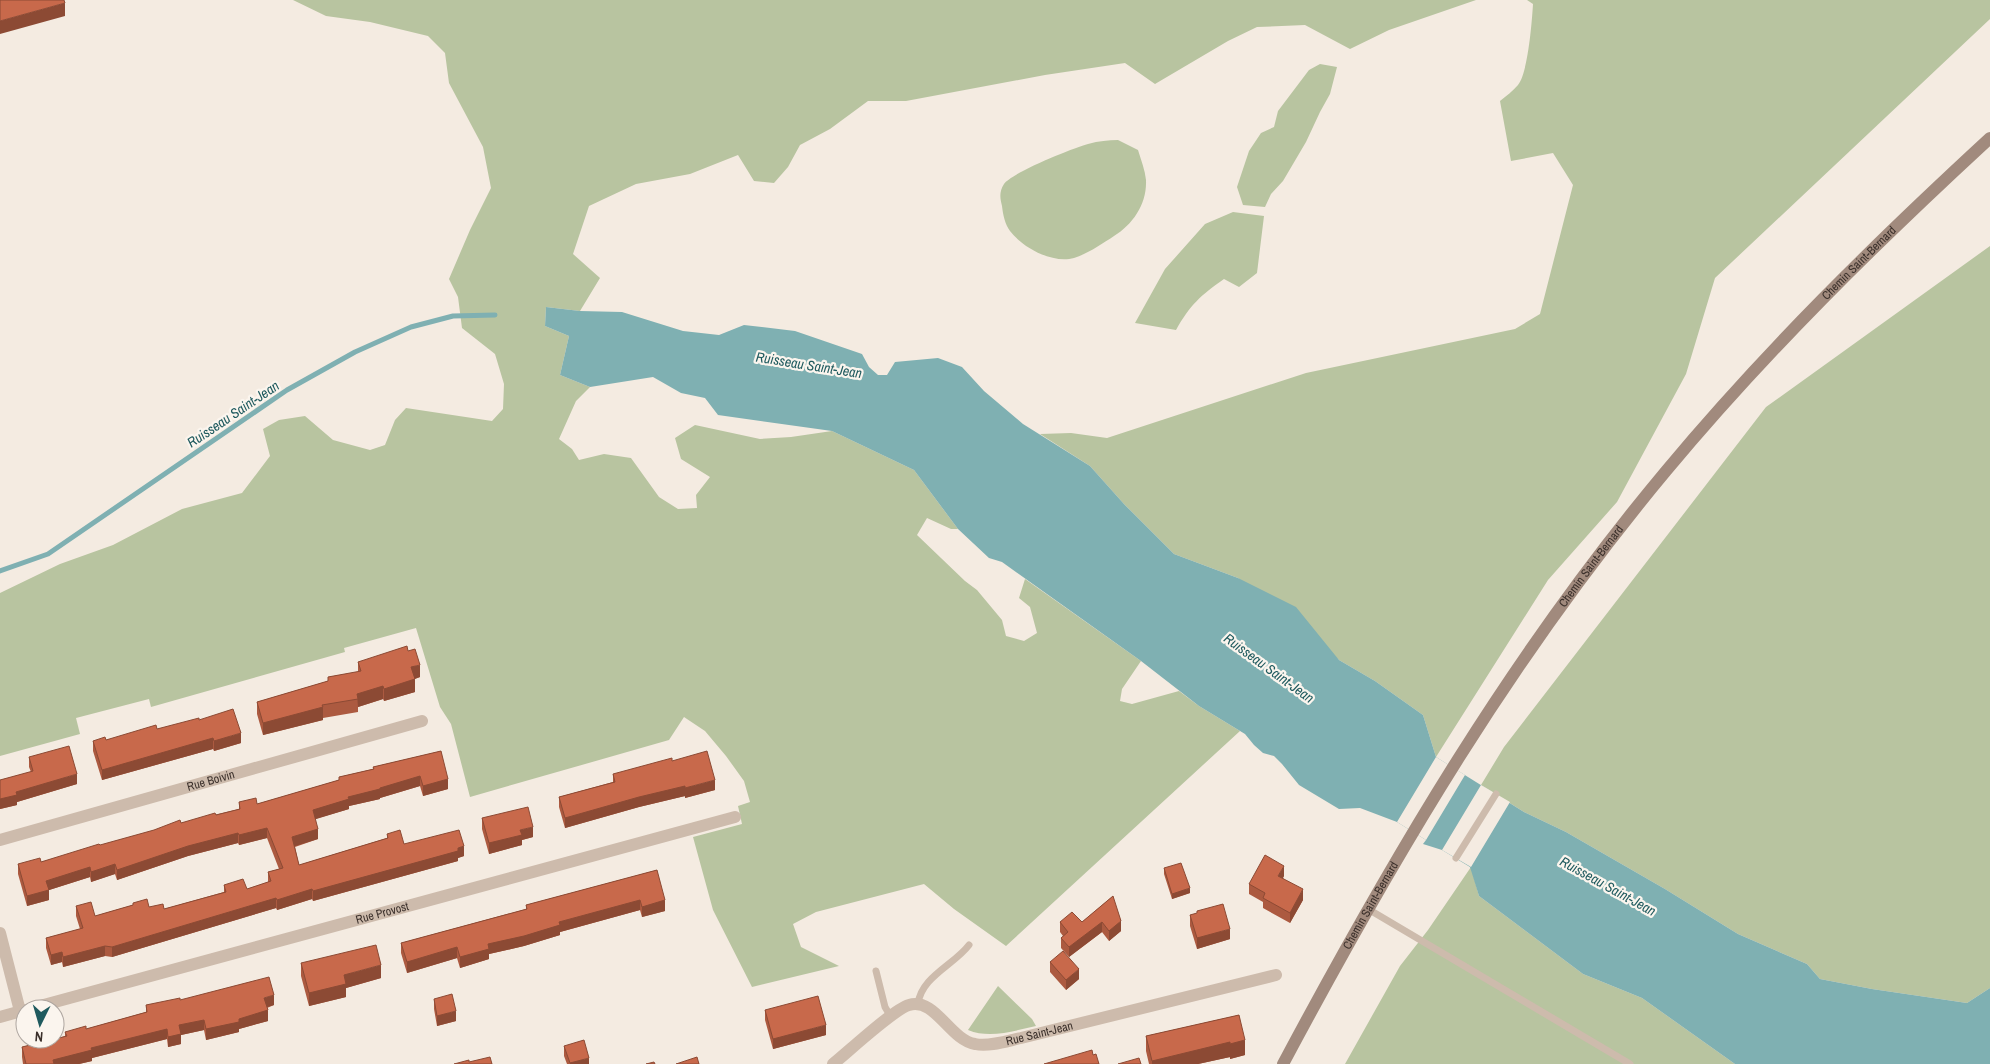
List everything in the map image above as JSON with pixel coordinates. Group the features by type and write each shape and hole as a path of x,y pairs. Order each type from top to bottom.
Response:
{"street":[{"name":"Chemin Saint-Bernard","path":"1283,1064 1368,909 1452,767 1494,701 1569,595 1671,465 1800,321 1990,138"},
{"name":"Rue Boivin","path":"0,840 422,721"},
{"name":"Rue Provost","path":"65,999 735,817"},
{"path":"0,933 21,999"},
{"name":"Rue Saint-Jean","path":"918,1004 927,1007 965,1040 976,1044 991,1044 1276,975"},
{"path":"833,1064 903,1007 918,1004"},
{"name":"Rue Provost","path":"0,1017 15,1013"}],"lane":[{"path":"1456,858 1496,794"},
{"path":"1368,909 1630,1064"},
{"path":"918,1004 919,996 926,984 969,945"},
{"path":"876,971 885,1007 891,1016"}],"green space":[{"path":"293,0 1476,0 1389,30 1350,49 1305,25 1257,27 1228,41 1155,84 1125,63 1045,75 906,101 868,101 830,129 800,145 788,167 774,183 754,181 738,155 690,174 636,184 589,206 573,254 600,278 580,311 546,307 545,326 569,336 560,375 590,387 576,401 559,439 572,449 579,460 604,454 631,458 659,497 678,509 697,508 696,495 710,477 681,459 675,438 695,425 760,439 832,431 914,470 958,529 951,529 927,518 917,535 977,590 1002,620 1006,636 1024,641 1037,633 1030,607 1019,598 1025,579 1141,661 1122,689 1120,701 1132,704 1179,691 1199,706 1240,731 1006,946 954,909 924,884 816,912 793,924 801,947 839,966 752,987 713,910 693,837 742,824 738,806 750,802 744,781 705,731 684,717 669,740 470,797 451,724 440,707 416,628 344,648 345,652 151,707 149,699 76,718 80,734 0,756 0,593 60,564 113,545 182,509 242,493 270,456 263,429 279,420 305,416 333,440 370,450 385,445 395,420 406,408 492,421 503,409 504,384 495,354 462,328 458,297 449,279 491,188 483,147 449,83 445,53 428,36 370,22 326,16"},
{"path":"1527,0 1990,0 1990,19 1715,278 1686,374 1617,502 1548,580 1436,757 1423,715 1375,681 1339,660 1238,578 1174,554 1124,504 1090,466 1040,434 1071,433 1107,438 1306,373 1515,329 1540,314 1573,185 1553,153 1511,161 1500,101 1518,85 1524,70 1529,46 1533,4"},
{"path":"1320,64 1337,67 1330,94 1306,142 1283,181 1271,194 1265,207 1243,205 1237,187 1249,151 1261,133 1274,127 1278,111 1309,70"},
{"path":"1118,140 1138,150 1146,180 1144,197 1138,212 1121,231 1074,258 1057,259 1030,249 1008,228 1000,195 1004,184 1009,179 1043,161 1070,150 1096,142"},
{"path":"1233,212 1264,216 1257,273 1239,287 1224,279 1197,301 1176,330 1135,323 1165,269 1205,224"},
{"path":"1990,246 1990,988 1967,1003 1820,979 1807,964 1738,934 1665,889 1566,832 1524,812 1481,785 1504,747 1766,407"},
{"path":"1471,867 1479,896 1583,974 1642,998 1735,1064 1345,1064 1400,966 1428,930"},
{"path":"998,986 1032,1019 1036,1026 993,1034 976,1033 968,1030"}],"water":[{"path":"546,307 580,311 622,312 683,331 719,335 744,325 795,331 862,354 869,367 878,375 887,375 895,362 938,358 962,367 984,391 1023,424 1090,466 1124,504 1174,554 1238,578 1296,607 1339,660 1375,681 1423,715 1436,757 1524,812 1566,832 1738,934 1807,964 1820,979 1967,1003 1990,988 1990,1064 1735,1064 1642,998 1583,974 1479,896 1470,867 1442,850 1423,844 1426,840 1397,822 1360,808 1339,809 1299,785 1274,756 1263,753 1245,734 1199,706 1141,661 1002,562 989,558 958,529 914,470 832,431 718,415 705,398 681,393 653,377 590,387 560,375 569,336 545,326"}],"pier":[{"path":"1436,757 1465,775 1426,840 1397,822"},
{"path":"1481,785 1510,802 1471,867 1442,850"}],"building":[{"path":"0,0 64,0 65,3 0,21"},
{"path":"407,646 408,651 415,649 420,665 411,667 415,679 384,689 383,686 357,694 358,699 322,705 323,707 263,723 257,702 328,681 328,677 361,671 358,662"},
{"path":"233,709 241,733 214,741 213,738 102,770 93,741 105,737 106,740 156,725 157,729 199,718 199,720"},
{"path":"69,746 77,774 16,792 17,795 0,799 0,780 33,771 29,757"},
{"path":"441,751 448,779 423,786 420,776 348,797 349,799 313,810 318,829 292,837 299,865 388,838 387,834 400,830 404,844 459,830 464,846 458,848 458,851 313,891 312,889 277,900 276,898 112,947 105,946 63,957 62,952 51,955 46,938 83,928 76,906 91,902 95,916 147,899 149,907 163,904 164,909 226,892 224,885 243,879 247,889 271,881 268,872 283,868 267,828 239,835 238,833 188,846 117,870 115,864 91,872 90,867 46,881 49,890 27,896 18,864 40,858 41,862 99,844 154,830 180,820 181,823 215,813 216,815 240,809 239,802 256,798 257,804 339,780 339,777 374,769 373,767"},
{"path":"707,751 715,780 639,797 565,818 559,797 615,782 613,774 672,758 672,761"},
{"path":"528,807 533,827 520,830 522,835 489,843 482,818"},
{"path":"1265,855 1284,866 1278,876 1303,889 1290,913 1263,898 1265,893 1249,884"},
{"path":"1181,863 1190,888 1172,894 1164,868"},
{"path":"657,870 665,900 642,907 640,900 559,922 560,925 488,944 489,949 460,957 457,947 407,962 401,943 527,909 526,905"},
{"path":"1113,896 1121,921 1109,931 1102,922 1069,947 1061,938 1068,932 1060,922 1072,912 1082,922"},
{"path":"1223,904 1230,929 1197,938 1190,915 1197,913 1197,911"},
{"path":"376,945 381,965 344,975 346,984 309,993 301,963"},
{"path":"1063,951 1079,969 1066,980 1050,962"},
{"path":"269,977 274,995 264,998 268,1010 239,1019 239,1022 206,1029 204,1020 179,1025 181,1034 168,1037 167,1029 91,1048 92,1050 53,1060 54,1064 26,1064 22,1049 65,1049 65,1036 67,1036 65,1032 86,1026 86,1029 147,1012 146,1005 180,998 180,1000"},
{"path":"452,994 456,1011 437,1016 434,999"},
{"path":"818,996 826,1025 773,1039 765,1010"},
{"path":"1239,1015 1245,1040 1152,1061 1146,1036"},
{"path":"584,1040 589,1058 570,1063 564,1046"},
{"path":"1092,1050 1093,1055 1096,1054 1099,1064 1044,1064"},
{"path":"490,1057 492,1064 454,1064 469,1060 469,1062"},
{"path":"697,1057 699,1064 676,1064"},
{"path":"1139,1058 1141,1064 1118,1064"}],"waterway":[{"name":"Ruisseau Saint-Jean","path":"0,571 48,554 287,390 355,352 411,327 453,316 495,315"}]}
